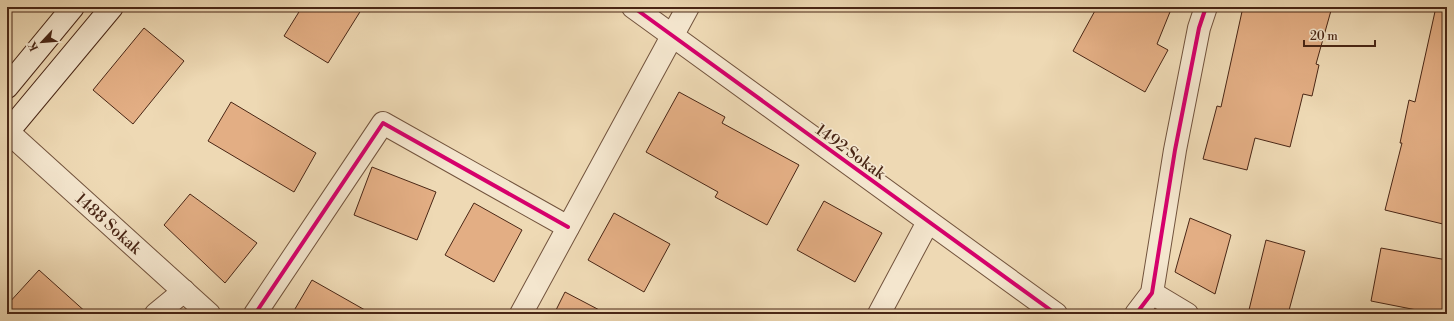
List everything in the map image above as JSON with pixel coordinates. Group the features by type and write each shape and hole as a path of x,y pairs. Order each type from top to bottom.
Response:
{"street":[{"path":"7,87 73,7"},
{"path":"7,132 112,7"},
{"name":"1492 Sokak","path":"633,7 1056,314"},
{"path":"521,314 688,7"},
{"path":"1136,314 1152,293 1175,150 1199,28 1206,7"},
{"path":"255,314 383,122 568,227"},
{"name":"1488 Sokak","path":"7,132 209,314"},
{"path":"879,314 928,222"},
{"path":"156,314 184,291"},
{"path":"1152,293 1187,314"}],"building":[{"path":"302,7 363,7 328,63 284,36"},
{"path":"1097,7 1172,7 1157,44 1168,50 1145,92 1073,51"},
{"path":"1243,7 1332,7 1316,64 1319,65 1312,96 1303,94 1290,147 1255,138 1247,170 1203,159 1217,106 1221,107"},
{"path":"1436,7 1447,7 1447,225 1385,210 1402,143 1400,143 1409,100 1415,102"},
{"path":"144,28 184,61 133,124 93,90"},
{"path":"679,92 725,117 722,123 799,165 767,225 715,197 718,192 646,152"},
{"path":"231,102 316,153 294,192 208,141"},
{"path":"372,167 436,192 417,240 354,215"},
{"path":"190,194 257,243 225,283 164,225"},
{"path":"824,201 882,233 855,282 797,250"},
{"path":"474,203 522,230 494,282 445,255"},
{"path":"614,213 670,244 644,292 588,260"},
{"path":"1190,218 1231,235 1215,294 1175,272"},
{"path":"1266,240 1305,251 1288,314 1248,314"},
{"path":"1381,248 1447,260 1447,314 1437,314 1371,301"},
{"path":"39,270 88,314 7,314 7,305"},
{"path":"312,280 372,314 292,314"},
{"path":"565,292 607,314 554,314"}],"cycle path":[{"path":"633,7 1056,314"},
{"path":"1136,314 1152,293 1175,150 1199,28 1206,7"},
{"path":"255,314 383,123 568,227"}]}
